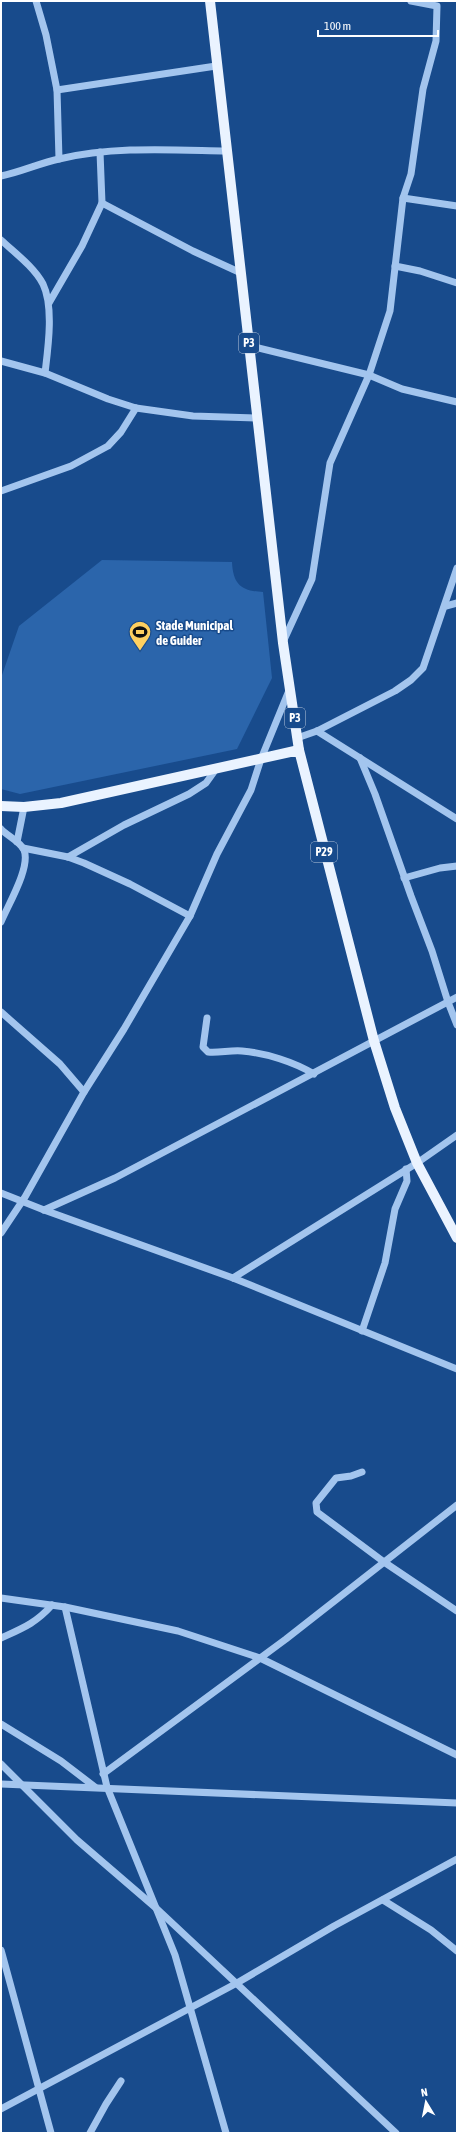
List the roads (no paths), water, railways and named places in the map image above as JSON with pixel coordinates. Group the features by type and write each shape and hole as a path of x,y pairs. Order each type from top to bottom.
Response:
{"main road":[{"name":"P3","path":"210,1 216,66 250,346 283,643 291,686 299,750"},
{"path":"1,806 24,807 61,803 299,750"},
{"name":"P29","path":"299,750 374,1041 395,1108 417,1163 457,1238"}],"street":[{"path":"36,1 46,35 58,90 59,159"},
{"path":"283,643 312,579 330,463 369,374 390,311 403,198 411,174 423,90 436,40 437,4 411,1"},
{"path":"58,90 216,66"},
{"path":"1,176 59,159 100,152 125,150 227,151"},
{"path":"49,303 82,246 102,202 100,152"},
{"path":"403,198 457,206"},
{"path":"102,202 193,251 241,273"},
{"path":"1,240 33,271 43,284 49,303 45,373"},
{"path":"395,266 420,271 457,283"},
{"path":"250,346 369,374 402,389 457,402"},
{"path":"1,361 45,373 113,401 136,408 193,416 257,418"},
{"path":"1,491 71,466 108,446 121,432 136,408"},
{"path":"297,738 317,730 395,691 424,668 446,606 457,568"},
{"path":"446,606 457,603"},
{"path":"1,1232 22,1202 84,1092 132,1016 190,916 217,854 251,790 260,759 291,686"},
{"path":"317,730 457,819"},
{"path":"360,758 375,794 457,1025"},
{"path":"68,857 124,825 189,794 206,783 216,769"},
{"path":"17,842 24,807"},
{"path":"1,829 23,848 26,858 24,869 1,922"},
{"path":"23,848 68,857 130,884 190,916"},
{"path":"404,878 440,868 457,866"},
{"path":"44,1210 115,1178 457,998"},
{"path":"1,1012 60,1064 84,1092"},
{"path":"207,1018 203,1047 208,1052 242,1051 258,1054 300,1065 314,1074"},
{"path":"233,1278 417,1163 457,1135"},
{"path":"362,1331 385,1263 394,1209 407,1181 406,1169"},
{"path":"1,1193 22,1202 233,1278 457,1369"},
{"path":"362,1472 351,1476 336,1478 316,1503 317,1512 384,1562 457,1611"},
{"path":"103,1774 260,1658 457,1505"},
{"path":"1,1598 65,1607 178,1631 260,1658 457,1755"},
{"path":"1,1638 30,1626 52,1605"},
{"path":"65,1607 103,1774 175,1955 226,2133"},
{"path":"1,1724 62,1761 95,1787"},
{"path":"1,1764 23,1784 77,1840 156,1908 396,2133"},
{"path":"1,1784 107,1787 457,1803"},
{"path":"1,2109 237,1983 334,1926 457,1860"},
{"path":"384,1900 431,1930 457,1951"},
{"path":"1,1950 51,2133"},
{"path":"90,2133 121,2081"}],"place":[{"name":"Stade Municipal de Guider","path":"140,652"}]}
